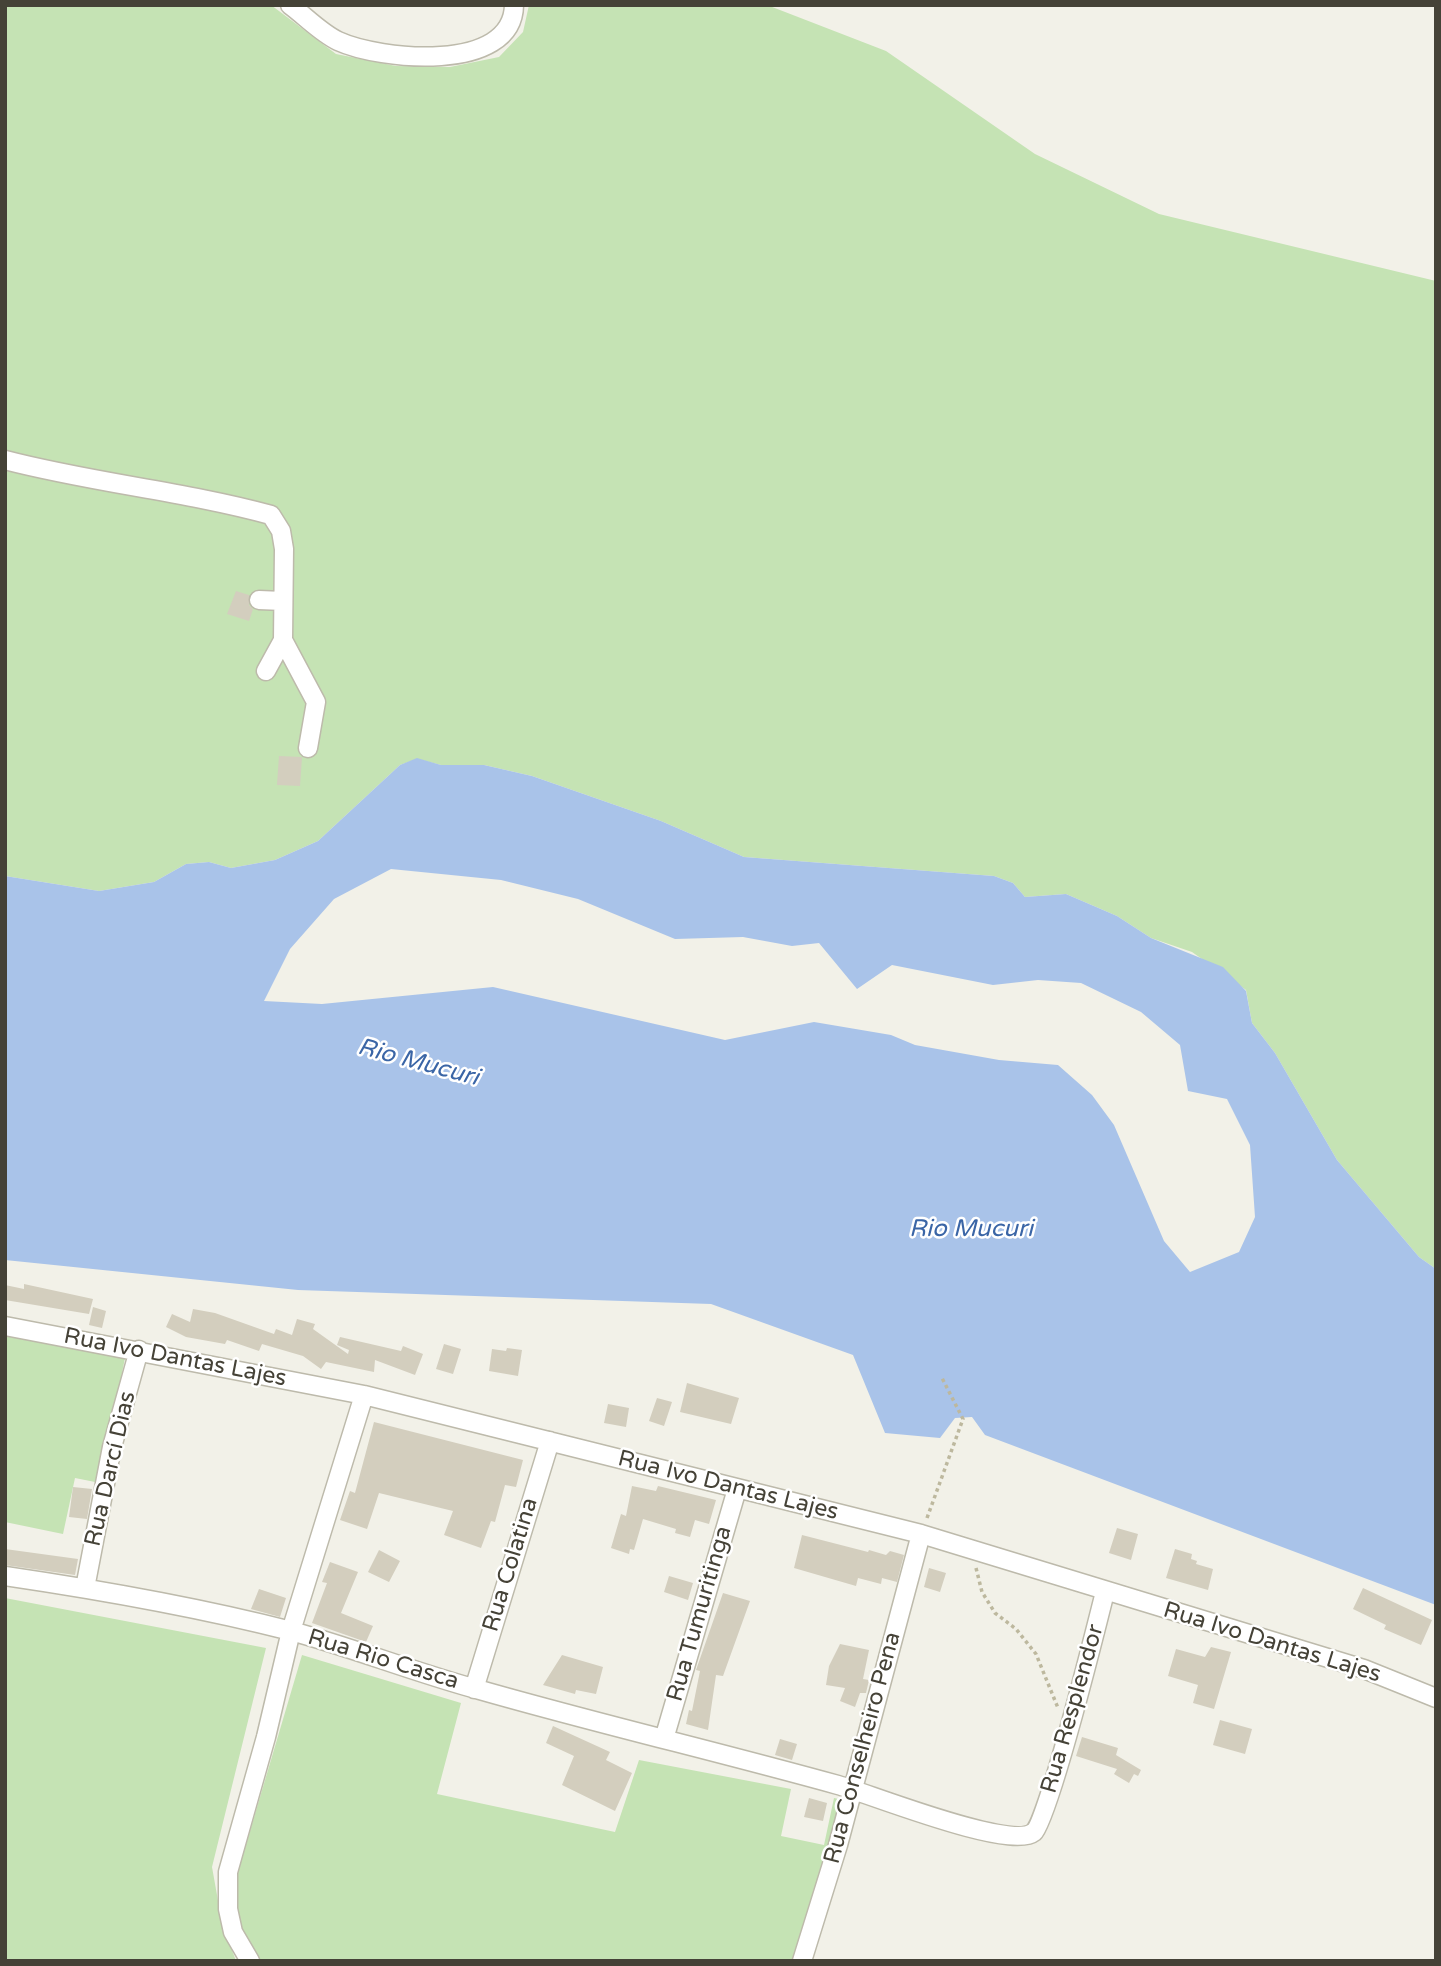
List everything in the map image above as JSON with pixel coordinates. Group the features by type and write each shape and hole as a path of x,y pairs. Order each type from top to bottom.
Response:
{"street":[{"path":"290,5 337,41 381,54 439,58 480,49 502,36 514,18 514,5"},
{"path":"5,460 83,479 210,499 271,515 281,531 284,549 283,640 316,702 308,748"},
{"path":"259,600 283,601"},
{"path":"266,671 283,640"},
{"name":"Rua Ivo Dantas Lajes","path":"5,1326 364,1395 921,1534 1364,1669 1436,1698"},
{"name":"Rua Darcí Dias","path":"85,1588 112,1447 139,1350"},
{"path":"250,1961 233,1932 228,1909 228,1872 266,1737 291,1631 364,1395"},
{"name":"Rua Colatina","path":"474,1689 550,1441"},
{"name":"Rua Tumuritinga","path":"664,1739 737,1489"},
{"name":"Rua Conselheiro Pena","path":"802,1961 829,1877 921,1534"},
{"name":"Rua Rio Casca","path":"5,1576 85,1588 291,1631 474,1689 852,1789 972,1829 1005,1836 1026,1836 1034,1833 1039,1825"},
{"name":"Rua Resplendor","path":"1039,1825 1105,1592"}],"path":[{"path":"921,1534 963,1419 942,1378"},
{"path":"970,1551 982,1592 995,1613 1016,1629 1036,1654 1054,1701 1069,1725"}],"green space":[{"path":"5,5 271,5 336,54 396,66 450,67 499,57 523,32 529,5 767,5 886,51 1035,154 1159,214 1436,281 1436,1269 1419,1257 1337,1160 1275,1053 1252,1023 1246,990 1192,952 1151,938 1117,916 1066,894 1025,897 1013,883 994,876 744,857 661,821 532,776 484,765 441,765 417,759 400,765 318,841 275,860 231,868 209,862 186,864 154,882 99,891 5,876"},
{"path":"5,1336 125,1358 100,1483 75,1478 63,1534 5,1522"},
{"path":"5,1598 266,1648 212,1867 222,1923 236,1961 5,1961"},
{"path":"302,1655 461,1703 437,1794 615,1832 639,1760 791,1789 781,1836 824,1845 834,1798 843,1800 794,1961 260,1961 238,1926 234,1885"}],"water":[{"name":"Rio Mucuri","path":"417,758 441,765 484,765 532,776 661,821 744,857 994,876 1013,883 1025,897 1066,894 1117,916 1151,938 1223,967 1246,991 1252,1023 1275,1053 1337,1160 1419,1257 1436,1269 1436,1605 985,1435 972,1417 955,1418 940,1438 885,1433 853,1355 711,1304 298,1290 5,1260 5,876 99,891 154,882 186,864 209,862 231,868 275,860 318,841 400,765","holes":["391,869 501,880 578,899 675,939 743,937 792,946 819,943 857,989 892,965 993,985 1038,980 1081,983 1141,1012 1180,1045 1188,1091 1227,1099 1250,1145 1255,1217 1239,1252 1190,1272 1164,1241 1114,1125 1092,1095 1058,1065 999,1060 915,1045 891,1035 814,1022 725,1040 493,987 322,1004 264,1001 290,949 334,899"]}],"building":[{"path":"236,591 249,595 249,605 253,609 249,621 227,614"},
{"path":"279,756 302,757 300,786 277,785"},
{"path":"24,1284 93,1299 89,1314 5,1300 5,1285 24,1289"},
{"path":"93,1307 106,1311 102,1328 89,1325"},
{"path":"193,1309 215,1313 274,1334 276,1329 292,1335 297,1319 315,1324 313,1329 348,1354 349,1350 337,1345 340,1337 401,1351 403,1346 423,1354 415,1375 375,1360 374,1372 326,1362 321,1369 303,1356 262,1344 259,1351 227,1340 225,1344 186,1337 166,1327 172,1314 190,1322"},
{"path":"444,1344 461,1349 453,1374 436,1369"},
{"path":"507,1348 522,1350 518,1376 489,1371 492,1349 506,1351"},
{"path":"687,1383 739,1398 731,1424 680,1412"},
{"path":"657,1398 672,1402 664,1426 649,1421"},
{"path":"608,1404 629,1408 626,1427 604,1423"},
{"path":"374,1422 523,1460 516,1487 505,1485 495,1522 491,1521 481,1548 444,1535 453,1511 379,1493 367,1529 340,1520 350,1491 355,1493"},
{"path":"632,1486 656,1491 658,1486 716,1500 709,1524 695,1520 690,1537 675,1533 676,1529 643,1519 634,1550 630,1549 629,1554 611,1548 621,1514 626,1516"},
{"path":"73,1487 92,1489 87,1519 69,1517"},
{"path":"1117,1528 1138,1534 1131,1560 1109,1553"},
{"path":"802,1535 868,1552 869,1550 886,1555 890,1551 904,1555 897,1582 882,1578 881,1584 858,1578 856,1586 794,1568"},
{"path":"5,1549 78,1559 75,1575 5,1565"},
{"path":"1175,1549 1192,1554 1191,1559 1197,1561 1196,1564 1213,1569 1208,1590 1166,1578"},
{"path":"379,1550 400,1561 389,1582 368,1572"},
{"path":"330,1562 358,1572 341,1613 373,1626 366,1642 312,1623 327,1583 322,1582"},
{"path":"929,1568 946,1573 940,1592 924,1587"},
{"path":"669,1576 693,1583 688,1600 664,1592"},
{"path":"1363,1588 1432,1620 1421,1645 1384,1629 1386,1625 1353,1609"},
{"path":"259,1589 286,1598 280,1617 251,1609"},
{"path":"723,1593 750,1601 723,1676 716,1675 708,1730 686,1724 689,1710 692,1711 700,1671 696,1670"},
{"path":"840,1644 869,1650 863,1679 869,1680 866,1693 860,1693 855,1707 840,1701 845,1688 826,1685 829,1666"},
{"path":"1211,1647 1231,1652 1214,1709 1193,1703 1198,1685 1168,1676 1176,1649 1205,1657"},
{"path":"562,1655 603,1667 596,1694 576,1690 575,1694 543,1685"},
{"path":"1220,1720 1252,1729 1245,1754 1213,1745"},
{"path":"553,1726 610,1752 606,1760 632,1773 615,1811 562,1785 574,1756 546,1743"},
{"path":"1082,1737 1118,1748 1116,1755 1141,1770 1138,1776 1134,1774 1129,1783 1114,1774 1117,1769 1076,1756"},
{"path":"780,1739 797,1744 792,1760 775,1755"},
{"path":"809,1798 827,1803 823,1821 804,1817"}]}
